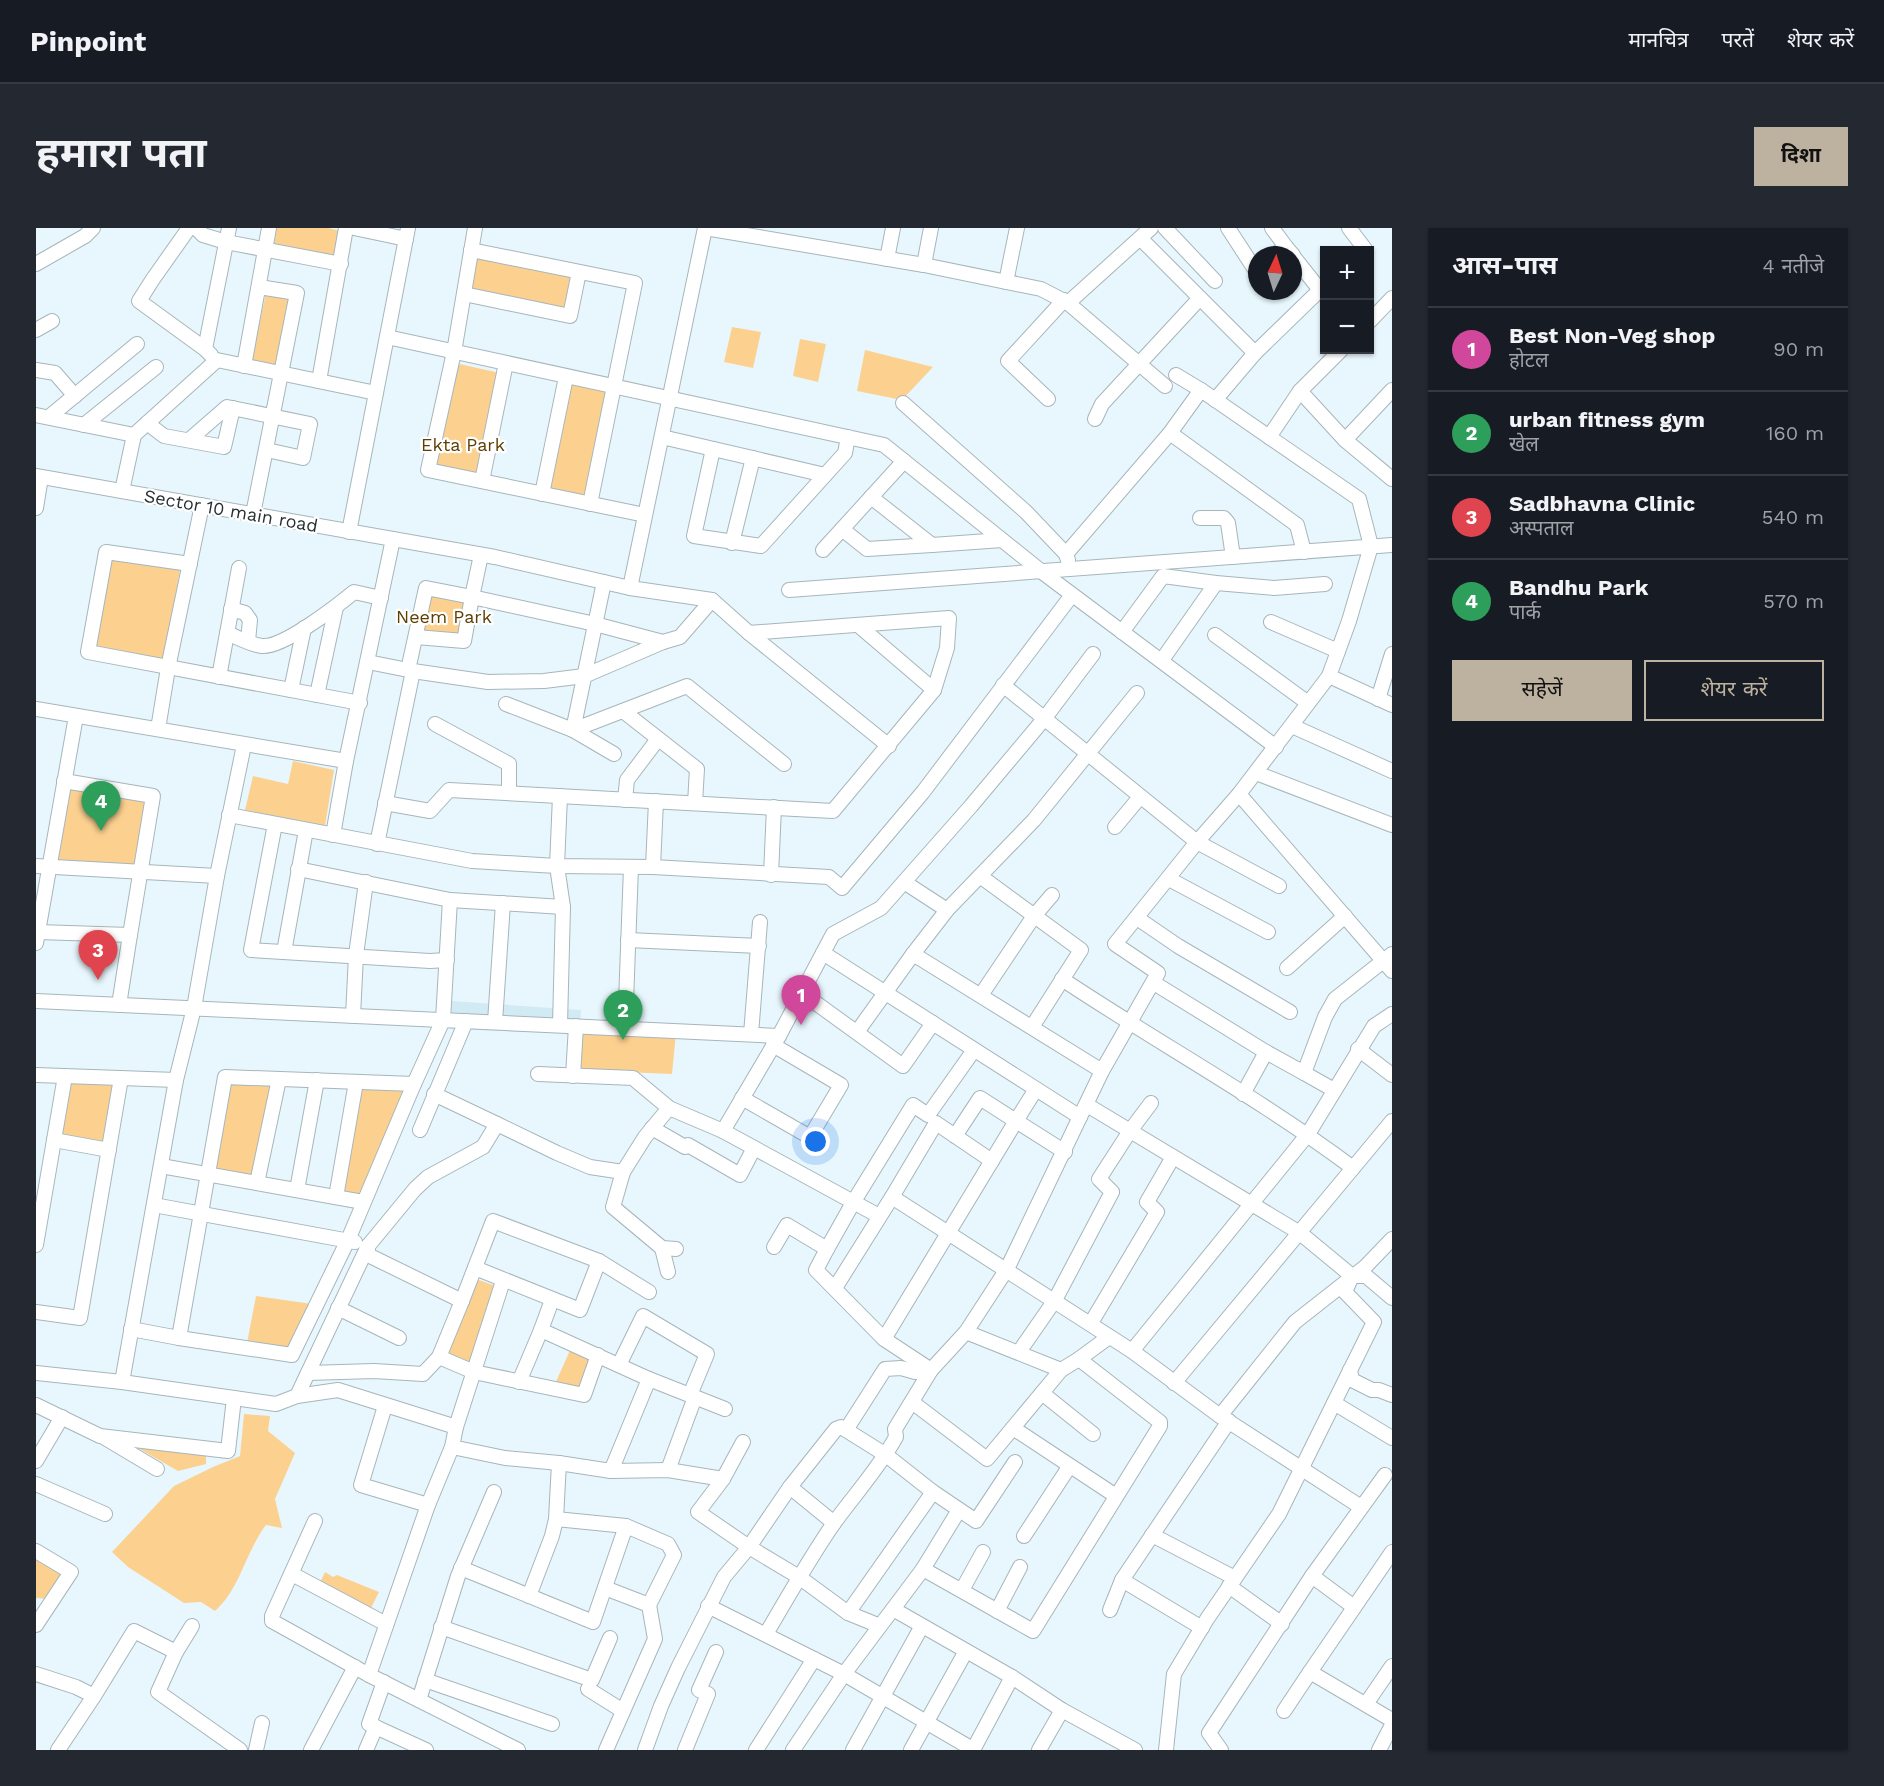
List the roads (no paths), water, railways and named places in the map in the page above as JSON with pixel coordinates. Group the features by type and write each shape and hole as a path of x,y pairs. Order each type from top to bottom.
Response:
{"street":[{"path":"36,264 85,236 93,228"},
{"path":"189,228 139,301 217,360 376,393"},
{"path":"196,228 203,235 228,235 266,249 341,264"},
{"path":"244,366 269,228"},
{"path":"320,381 346,228"},
{"path":"350,531 407,233 354,228"},
{"path":"475,228 454,352 428,470 645,515"},
{"path":"630,588 705,228 784,235 888,259 1041,289 1066,302 1165,386"},
{"path":"888,259 893,228"},
{"path":"924,265 931,228"},
{"path":"1006,282 1017,228"},
{"path":"1048,399 1008,361 1066,302 1151,228"},
{"path":"1165,228 1215,281"},
{"path":"1228,228 1248,259"},
{"path":"1272,228 1286,246"},
{"path":"1349,228 1363,246"},
{"path":"205,349 228,235"},
{"path":"1141,239 1255,353"},
{"path":"471,250 635,283 590,504"},
{"path":"1302,265 1320,286"},
{"path":"464,294 570,316 579,272"},
{"path":"254,514 297,293 259,286"},
{"path":"1215,400 1255,353 1320,290"},
{"path":"1095,419 1101,404 1200,298"},
{"path":"1374,317 1392,298"},
{"path":"36,330 52,321"},
{"path":"387,337 884,445 1042,572 1276,747"},
{"path":"42,416 75,396 137,344"},
{"path":"1269,437 1300,391 1337,354"},
{"path":"122,491 134,435 217,360"},
{"path":"482,481 506,363"},
{"path":"84,425 156,367"},
{"path":"36,370 55,373 75,396"},
{"path":"846,1430 885,1369 901,1368 915,1372 926,1366 966,1332 1007,1269 1065,1152 1067,1141 1088,1105 1102,1071 1158,973 1115,944 1239,795 1329,676 1349,621 1371,546 1359,500 1176,375"},
{"path":"542,494 566,377"},
{"path":"1066,554 1170,434 1201,390"},
{"path":"1345,440 1392,390"},
{"path":"1300,391 1345,440 1390,472"},
{"path":"903,403 1026,512 1066,554 1072,570"},
{"path":"189,440 227,407 310,424 303,458 267,450"},
{"path":"147,423 164,436 224,447 233,408"},
{"path":"42,416 134,435"},
{"path":"1170,434 1297,525 1304,552"},
{"path":"662,437 825,475"},
{"path":"713,449 694,536 761,546 845,453 848,438"},
{"path":"732,543 753,458"},
{"path":"823,550 904,461"},
{"path":"36,508 39,476"},
{"name":"Sector 10 main road","path":"39,476 481,555 630,588 712,600"},
{"path":"871,497 932,545"},
{"path":"158,729 168,668 202,505"},
{"path":"1200,518 1224,518 1228,523 1233,557"},
{"path":"842,529 867,549 1002,540"},
{"path":"333,835 346,761 393,539"},
{"path":"789,590 1392,545"},
{"path":"190,564 106,552 88,652 360,703"},
{"path":"416,637 464,641 481,555"},
{"path":"219,677 239,568"},
{"path":"1122,632 1163,576 1216,584 1274,588 1325,584"},
{"path":"573,730 604,582"},
{"path":"1162,660 1216,584"},
{"path":"377,844 426,588 595,624 663,642"},
{"path":"227,633 263,646 288,638 336,607 354,592 381,598"},
{"path":"230,815 472,861 557,866 652,867 829,877 842,888 923,792 1072,595"},
{"path":"368,662 410,671 488,682 544,681 584,676 680,637 712,600 749,633 889,746"},
{"path":"317,695 336,607"},
{"path":"231,609 245,614 250,620 248,641"},
{"path":"386,802 430,812 449,790 833,810 934,690 947,648 949,618 749,633"},
{"path":"1271,622 1338,651"},
{"path":"858,625 934,690"},
{"path":"291,690 304,628"},
{"path":"1215,635 1308,703"},
{"path":"723,1131 834,934 881,908 1044,719 1093,654"},
{"path":"1378,699 1392,654"},
{"path":"1329,676 1392,705"},
{"path":"573,730 687,686 784,764"},
{"path":"1003,686 1197,843 1279,886"},
{"path":"857,1032 947,910 1034,820 1137,693"},
{"path":"506,704 573,730 614,754"},
{"path":"36,709 346,761"},
{"path":"623,711 697,769 695,803"},
{"path":"76,716 64,781 43,866 37,937 130,935"},
{"path":"435,723 509,764 509,793"},
{"path":"1292,726 1392,771"},
{"path":"625,800 627,780 658,739"},
{"path":"122,1382 176,1080 194,1008 217,876 244,745"},
{"path":"1256,773 1392,825"},
{"path":"64,781 153,795 119,1005"},
{"path":"1239,795 1345,916 1389,962 1335,999 1325,1017 1304,1073"},
{"path":"560,796 557,866 563,907 560,1026"},
{"path":"1115,827 1140,797"},
{"path":"652,867 656,801"},
{"path":"771,875 774,807"},
{"path":"275,824 251,950 430,961 447,960"},
{"path":"284,952 306,830"},
{"path":"43,866 217,876"},
{"path":"625,1029 631,867"},
{"path":"298,869 450,900 563,907"},
{"path":"980,876 1081,950 1032,1027"},
{"path":"1170,879 1268,932"},
{"path":"353,1016 356,955 366,882"},
{"path":"904,882 947,910"},
{"path":"981,996 1034,916 1052,895"},
{"path":"131,1329 292,1355 348,1240 443,1020 450,900"},
{"path":"495,1022 503,903"},
{"path":"1287,968 1345,916"},
{"path":"1137,918 1178,946 1290,1012"},
{"path":"751,1034 760,922"},
{"path":"628,940 759,946"},
{"path":"823,953 1080,1117"},
{"path":"913,954 1102,1071"},
{"path":"1062,979 1308,1134 1353,1168"},
{"path":"1154,983 1266,1052 1334,1090"},
{"path":"802,993 903,1066 933,1023"},
{"path":"36,1001 751,1034 776,1040 841,1085 810,1137 742,1098"},
{"path":"1132,1351 1308,1134 1374,1026 1392,1014"},
{"path":"420,1130 466,1021"},
{"path":"573,1076 576,1026"},
{"path":"835,1288 892,1197 932,1119 974,1050"},
{"path":"1359,1050 1392,1075"},
{"path":"1243,1094 1266,1052"},
{"path":"538,1074 633,1078 669,1108 723,1131 879,1216"},
{"path":"36,1076 176,1080"},
{"path":"36,1245 65,1076"},
{"path":"179,1338 225,1077 414,1084"},
{"path":"36,1312 80,1318 121,1078"},
{"path":"257,1183 279,1079"},
{"path":"297,1190 317,1080"},
{"path":"336,1197 356,1082"},
{"path":"884,1339 1036,1089"},
{"path":"434,1094 590,1167 623,1172"},
{"path":"955,1136 980,1098 1065,1152"},
{"path":"1019,1352 1055,1300 1112,1192 1099,1179 1151,1103"},
{"path":"926,1366 884,1339 816,1270 854,1201 913,1105 992,1161"},
{"path":"1088,1105 1300,1233 1352,1276 1366,1276 1392,1298"},
{"path":"668,1272 669,1249 613,1207 623,1172 652,1128 669,1108"},
{"path":"1174,1383 1392,1121"},
{"path":"297,1396 368,1246 415,1189 428,1177 483,1148 497,1124"},
{"path":"652,1128 740,1174 754,1148"},
{"path":"54,1140 109,1150"},
{"path":"1090,1323 1157,1212 1147,1202 1173,1157"},
{"path":"161,1167 363,1202"},
{"path":"892,1197 1090,1323 1224,1418 1361,1507"},
{"path":"154,1205 348,1240 368,1246"},
{"path":"308,1372 374,1371 423,1374 439,1357 493,1221 599,1261 649,1292"},
{"path":"774,1247 787,1225 827,1249"},
{"path":"1110,1610 1122,1580 1224,1418 1295,1322 1365,1267 1392,1239"},
{"path":"368,1246 368,1255 462,1301"},
{"path":"475,1268 580,1310 599,1261"},
{"path":"1167,1750 1174,1674 1232,1582 1279,1514 1374,1322 1346,1292 1352,1276"},
{"path":"369,1675 428,1505 452,1447 456,1426 503,1281"},
{"path":"519,1382 552,1300"},
{"path":"338,1308 399,1338"},
{"path":"619,1365 643,1316 707,1354 668,1470"},
{"path":"541,1330 650,1379 725,1409"},
{"path":"966,1332 1060,1370"},
{"path":"912,1402 987,1459 1060,1370 1109,1337"},
{"path":"439,1357 474,1372 584,1395 598,1355"},
{"path":"923,1569 1033,1631 1160,1426 1160,1422 1079,1359"},
{"path":"766,1634 834,1523 886,1455 896,1437 895,1429 912,1402 926,1366"},
{"path":"1350,1370 1352,1380 1372,1390 1392,1395"},
{"path":"37,1374 122,1382 276,1404 297,1396 338,1390 456,1426"},
{"path":"611,1471 650,1379"},
{"path":"1042,1393 1093,1434"},
{"path":"100,1436 228,1451 234,1398"},
{"path":"1334,1402 1392,1438"},
{"path":"36,1405 100,1436 157,1469"},
{"path":"385,1406 361,1485 428,1505"},
{"path":"36,1461 62,1417"},
{"path":"645,1750 660,1706 724,1577 749,1547 790,1487 837,1429 841,1427 886,1455 933,1492 976,1521 1016,1462"},
{"path":"1013,1428 1116,1496"},
{"path":"743,1442 723,1479 698,1512 749,1547 799,1577 848,1612 880,1626"},
{"path":"452,1447 505,1458 611,1471 668,1470 723,1479"},
{"path":"529,1596 552,1536 556,1519 559,1463"},
{"path":"1024,1536 1070,1467"},
{"path":"1221,1750 1209,1733 1312,1576 1385,1474"},
{"path":"36,1484 105,1514"},
{"path":"790,1487 834,1523"},
{"path":"419,1700 461,1568 494,1492"},
{"path":"848,1612 933,1492"},
{"path":"793,1750 844,1674 923,1569 959,1510"},
{"path":"556,1519 626,1526 668,1545 674,1555 649,1605 656,1639 606,1750"},
{"path":"315,1521 272,1616 272,1621 369,1675 518,1750"},
{"path":"461,1568 593,1622 626,1526"},
{"path":"1152,1535 1232,1582 1282,1624"},
{"path":"36,1551 71,1572 36,1625"},
{"path":"962,1590 983,1552"},
{"path":"1284,1710 1392,1552"},
{"path":"997,1611 1020,1568"},
{"path":"292,1574 386,1624"},
{"path":"1312,1576 1354,1607"},
{"path":"1122,1580 1202,1628"},
{"path":"605,1588 649,1605"},
{"path":"36,1601 51,1603"},
{"path":"708,1606 844,1674 974,1750 1012,1677"},
{"path":"893,1610 1012,1677 1062,1710 1135,1750"},
{"path":"192,1626 176,1652 158,1692 240,1750"},
{"path":"853,1750 922,1626"},
{"path":"441,1627 592,1680 610,1638"},
{"path":"58,1750 134,1631 176,1652"},
{"path":"911,1750 966,1651"},
{"path":"685,1750 708,1694 699,1690 716,1652"},
{"path":"756,1750 814,1659"},
{"path":"1366,1704 1392,1666"},
{"path":"311,1750 355,1667"},
{"path":"1310,1672 1392,1720"},
{"path":"36,1674 76,1687 94,1696"},
{"path":"425,1680 552,1724"},
{"path":"384,1682 369,1724 426,1750"},
{"path":"588,1689 623,1711"},
{"path":"1039,1750 1062,1710"},
{"path":"256,1750 262,1723"},
{"path":"1378,1750 1392,1725"},
{"path":"366,1750 376,1727"},
{"path":"1104,1750 1111,1737"}],"place":[{"name":"Bandhu Park","path":"101,831"},
{"name":"Sadbhavna Clinic","path":"98,980"},
{"name":"Best Non-Veg shop","path":"801,1025"},
{"name":"urban fitness gym","path":"623,1040"}],"park label":[{"name":"Ekta Park","path":"463,445"},
{"name":"Neem Park","path":"444,617"}]}
